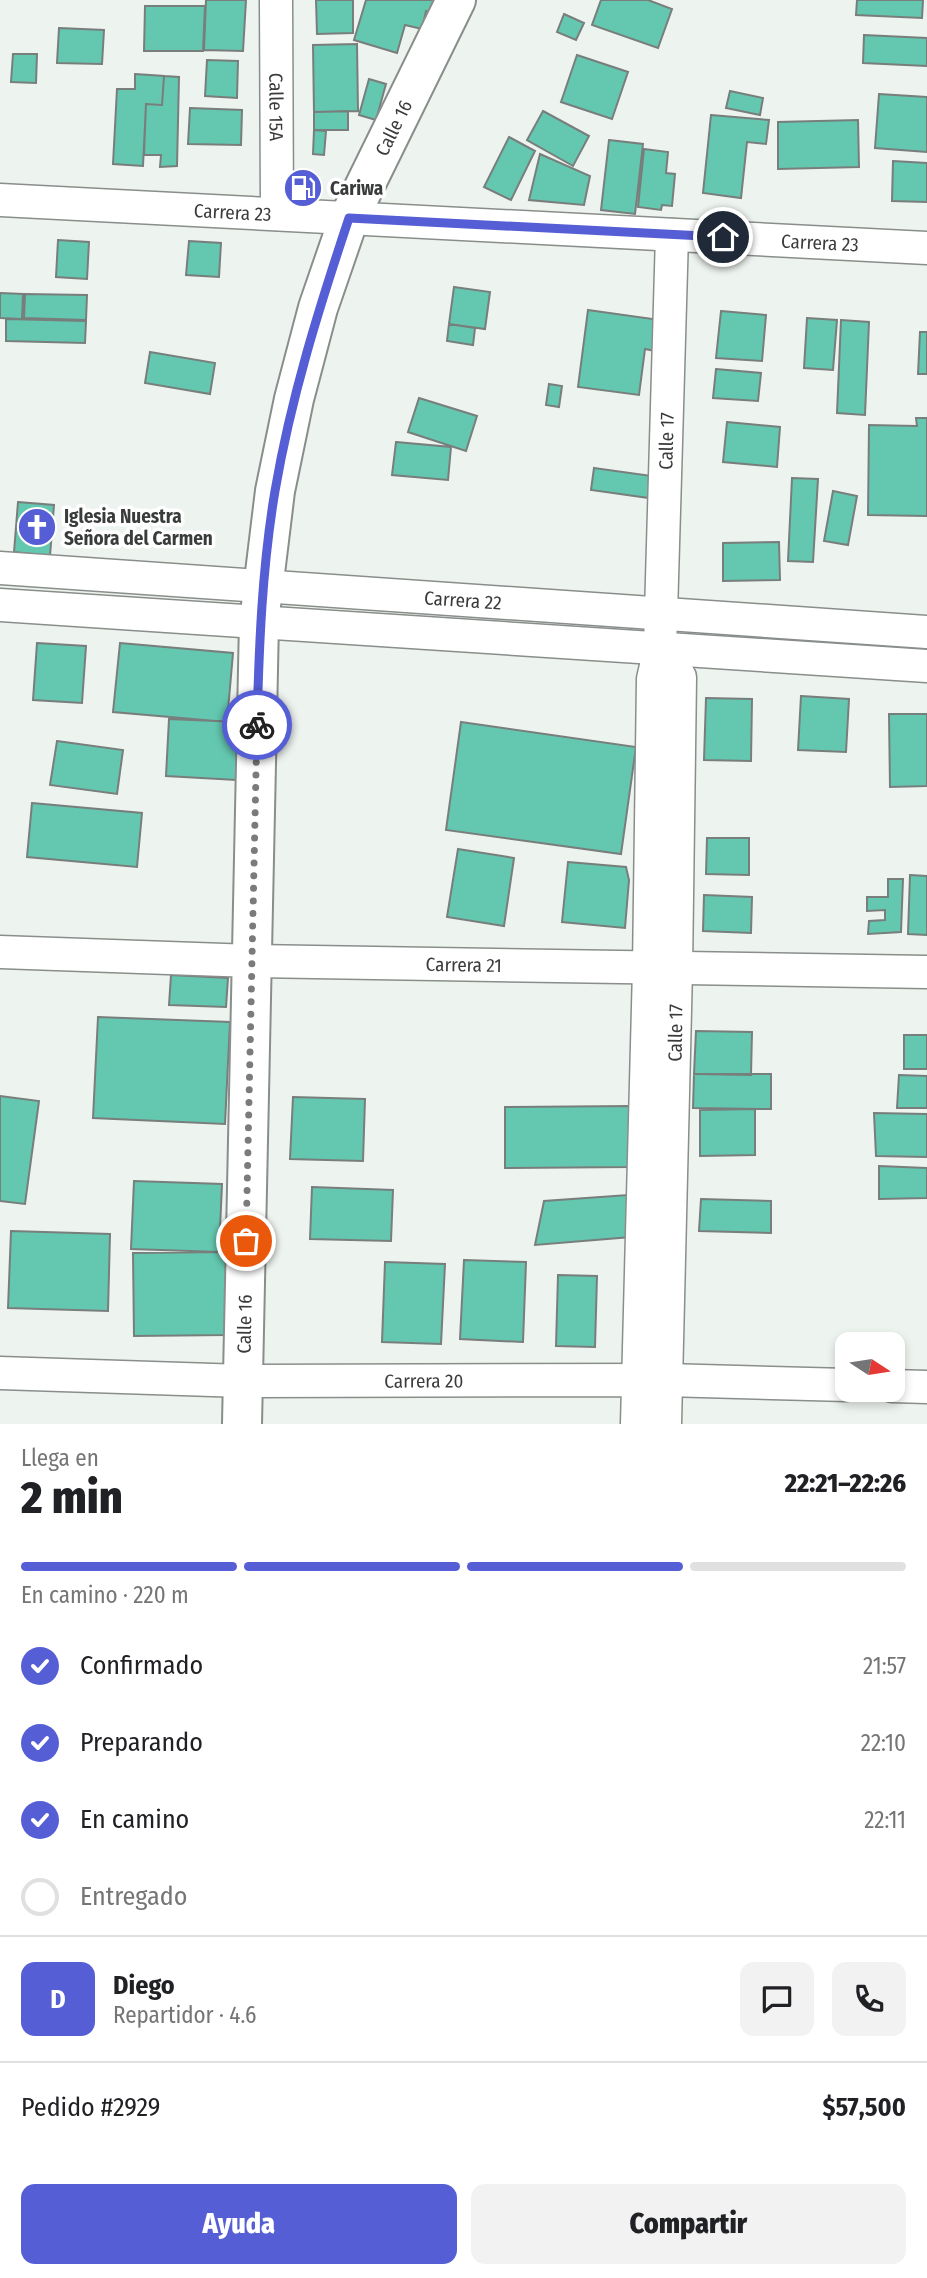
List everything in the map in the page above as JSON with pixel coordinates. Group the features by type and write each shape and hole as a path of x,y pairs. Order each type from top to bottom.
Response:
{"highway":[{"name":"Calle 16","path":"242,1424 261,604 275,491 294,399 318,308 349,218 456,0"}],"street":[{"name":"Calle 15A","path":"276,0 277,214"},
{"name":"Carrera 23","path":"0,200 927,248"},
{"name":"Calle 17","path":"637,1424 652,1380 662,969 680,677 660,648 672,234"},
{"name":"Carrera 22","path":"0,568 261,604 660,648 927,666"},
{"name":"Carrera 22","path":"0,605 261,604 661,613 927,632"},
{"name":"Carrera 21","path":"0,952 252,961 927,972"},
{"name":"Carrera 20","path":"0,1374 243,1381 652,1380 835,1385"},
{"name":"Calle 17","path":"652,1380 665,1424"},
{"path":"905,1386 927,1387"}],"building":[{"path":"206,0 246,0 243,51 204,50"},
{"path":"316,0 353,0 353,33 317,34"},
{"path":"366,0 436,0 433,13 426,11 422,29 405,25 397,53 354,40"},
{"path":"601,0 648,0 672,9 658,48 592,25"},
{"path":"857,0 923,0 922,18 856,15"},
{"path":"145,6 205,6 203,51 144,51"},
{"path":"564,14 584,23 576,40 557,32"},
{"path":"59,28 104,30 102,64 57,63"},
{"path":"864,35 927,38 927,66 863,63"},
{"path":"357,44 358,111 314,112 313,45"},
{"path":"13,54 37,54 36,83 11,82"},
{"path":"577,55 628,72 612,119 561,102"},
{"path":"207,60 238,61 237,98 205,96"},
{"path":"135,74 164,76 162,105 146,104 143,166 113,164 117,89 135,89"},
{"path":"164,76 179,77 177,166 160,167 161,155 144,155 146,104 162,105"},
{"path":"369,79 386,84 376,120 359,115"},
{"path":"730,91 763,98 760,115 726,108"},
{"path":"879,94 927,97 927,152 875,148"},
{"path":"190,108 242,110 241,145 188,144"},
{"path":"348,111 348,130 314,130 314,112"},
{"path":"543,111 589,136 573,166 527,140"},
{"path":"711,115 769,120 766,144 747,142 741,198 703,193"},
{"path":"858,120 859,167 778,169 778,122"},
{"path":"314,130 326,131 324,155 313,154"},
{"path":"509,137 535,151 511,200 484,187"},
{"path":"609,140 643,144 635,214 601,210"},
{"path":"644,149 668,152 666,173 675,174 672,206 662,205 661,210 638,207"},
{"path":"540,154 590,176 584,205 529,200"},
{"path":"893,161 927,163 927,202 892,201"},
{"path":"58,240 89,242 87,279 56,277"},
{"path":"189,241 221,243 219,277 186,275"},
{"path":"454,287 490,292 485,329 449,324"},
{"path":"0,293 23,294 22,319 0,318"},
{"path":"25,294 87,295 86,320 24,318"},
{"path":"588,310 660,320 655,351 645,349 639,395 578,387"},
{"path":"721,311 766,315 762,361 716,358"},
{"path":"807,318 837,320 833,370 804,368"},
{"path":"6,319 86,321 85,343 6,341"},
{"path":"841,320 869,322 865,415 837,413"},
{"path":"449,324 475,328 473,345 447,341"},
{"path":"920,332 927,332 927,374 918,374"},
{"path":"150,352 215,363 210,394 145,383"},
{"path":"716,369 761,373 758,401 713,398"},
{"path":"549,384 562,386 559,407 546,405"},
{"path":"419,398 477,416 466,451 408,432"},
{"path":"916,418 927,418 927,516 868,515 869,425 917,426"},
{"path":"727,422 780,427 777,467 723,462"},
{"path":"396,442 451,447 448,480 392,475"},
{"path":"594,468 652,476 649,498 591,490"},
{"path":"792,478 818,479 813,562 788,561"},
{"path":"833,491 857,496 848,545 824,541"},
{"path":"18,502 54,505 50,556 14,552"},
{"path":"779,542 780,580 723,581 723,543"},
{"path":"37,643 86,646 82,703 33,700"},
{"path":"120,643 233,653 227,722 113,712"},
{"path":"801,696 849,699 846,752 798,750"},
{"path":"706,698 752,699 751,761 704,760"},
{"path":"889,714 927,714 927,786 890,787"},
{"path":"169,719 239,722 236,780 166,776"},
{"path":"461,722 636,747 621,854 446,830"},
{"path":"57,741 123,750 117,794 50,785"},
{"path":"32,803 142,813 137,867 27,857"},
{"path":"707,838 749,838 749,875 706,874"},
{"path":"458,849 514,858 504,926 447,917"},
{"path":"568,862 626,867 629,880 625,928 562,922"},
{"path":"910,875 927,876 927,935 908,934"},
{"path":"888,879 903,879 901,932 868,934 869,921 885,920 885,910 867,911 867,897 888,897"},
{"path":"704,895 752,897 751,933 703,931"},
{"path":"171,975 228,978 226,1007 169,1005"},
{"path":"98,1017 230,1022 225,1124 93,1118"},
{"path":"696,1031 752,1032 751,1075 694,1074"},
{"path":"904,1035 927,1035 927,1069 904,1069"},
{"path":"694,1074 771,1074 771,1109 693,1108"},
{"path":"899,1075 927,1076 927,1108 897,1108"},
{"path":"0,1096 39,1101 25,1204 0,1201"},
{"path":"293,1097 365,1099 363,1161 290,1159"},
{"path":"631,1106 631,1167 505,1168 505,1107"},
{"path":"755,1109 755,1155 700,1156 700,1110"},
{"path":"874,1113 927,1114 927,1157 876,1156"},
{"path":"879,1166 927,1168 927,1198 879,1199"},
{"path":"134,1181 222,1184 219,1252 131,1249"},
{"path":"312,1187 393,1190 391,1241 310,1239"},
{"path":"628,1195 631,1237 535,1245 544,1201"},
{"path":"701,1199 771,1201 771,1233 699,1231"},
{"path":"11,1231 110,1234 108,1311 8,1308"},
{"path":"226,1252 226,1335 134,1336 133,1253"},
{"path":"464,1260 526,1262 523,1342 460,1339"},
{"path":"385,1262 445,1264 441,1344 382,1342"},
{"path":"558,1275 597,1276 595,1347 556,1346"}],"way so far":[{"path":"246,1241 257,725"}],"place":[{"name":"Cariwa","path":"303,188"},
{"name":"Iglesia Nuestra Señora del Carmen","path":"37,527"}],"route":[{"path":"257,725 260,622 275,491 294,399 318,308 349,218 723,237"}]}
